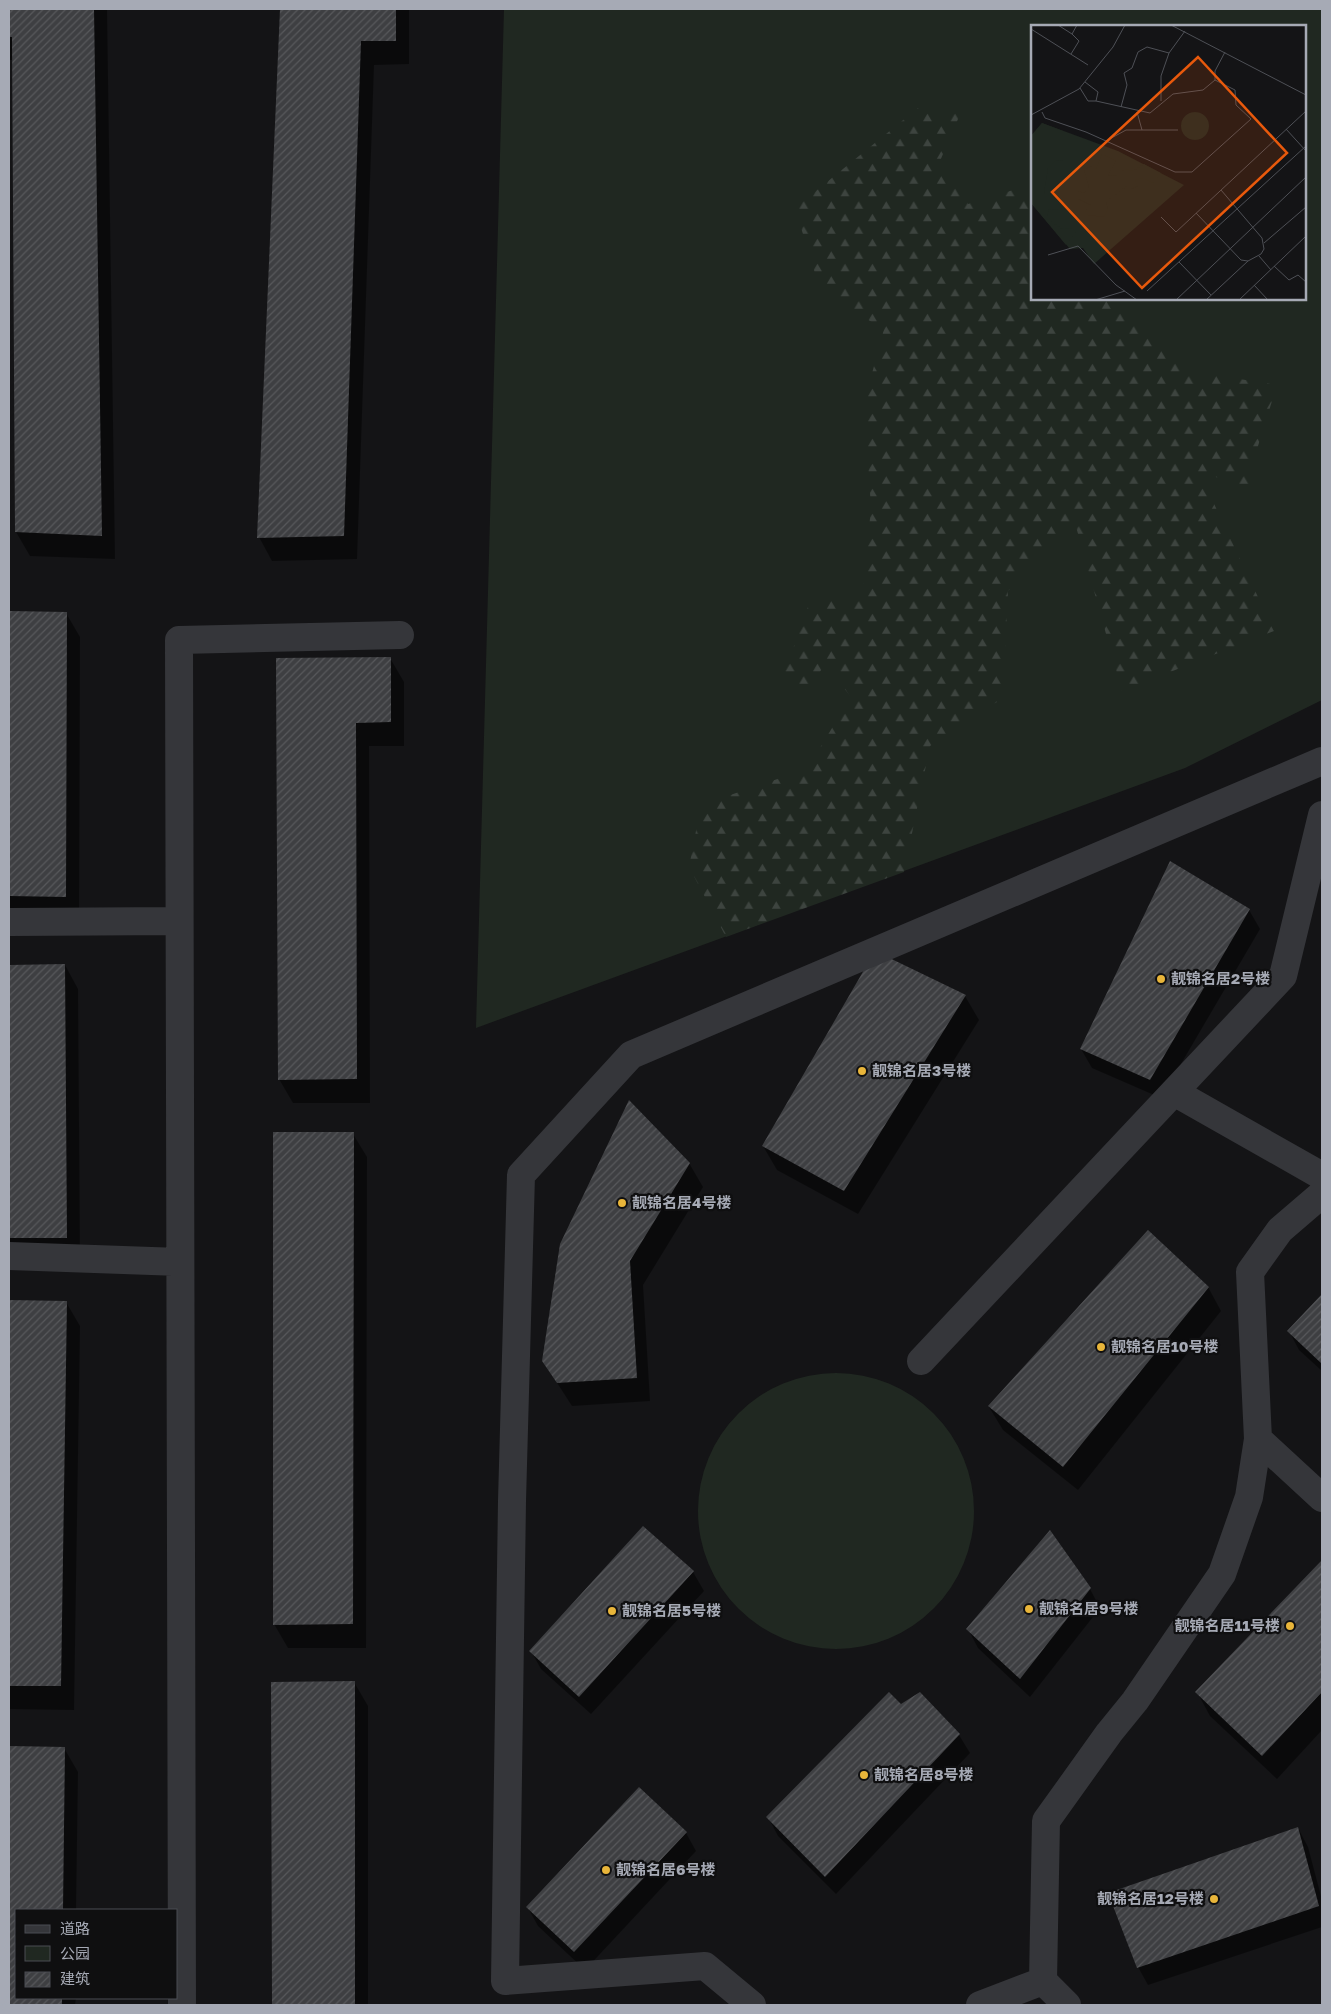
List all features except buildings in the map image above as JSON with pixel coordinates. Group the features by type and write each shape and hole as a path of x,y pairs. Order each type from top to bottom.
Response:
{"street":[{"path":"182,2005 178,640 400,635"},
{"path":"752,2005 705,1966 505,1981 512,1511 521,1175 631,1055 1322,761"},
{"path":"921,1361 1283,976 1322,815"},
{"path":"9,922 179,922"},
{"path":"1174,1092 1322,1176"},
{"path":"1067,2005 1043,1981 1046,1821 1109,1733 1135,1701 1222,1574 1249,1497 1258,1439 1250,1272 1280,1230 1322,1194"},
{"path":"9,1256 180,1262"},
{"path":"1258,1439 1322,1498"},
{"path":"980,2005 1043,1981"}],"green space":[{"path":"504,9 1322,9 1322,700 1185,768 476,1028"},
{"path":"918,108 961,112 940,161 968,204 1031,184 1031,300 1118,300 1119,303 1152,330 1196,372 1277,385 1258,446 1249,487 1199,472 1274,631 1122,691 1075,523 1008,591 1003,698 930,746 904,872 726,937 689,867 701,805 807,769 851,697 825,664 806,693 782,679 810,601 862,600 871,508 864,403 884,329 821,293 795,208"},
{"path":"836,1373 863,1376 889,1384 912,1397 933,1414 950,1435 963,1458 971,1484 974,1511 971,1538 963,1564 950,1587 933,1608 912,1625 889,1638 863,1646 836,1649 809,1646 783,1638 760,1625 739,1608 722,1587 709,1564 701,1538 698,1511 701,1484 709,1458 722,1435 739,1414 760,1397 783,1384 809,1376"}],"place":[{"name":"靓锦名居2号楼","path":"1161,979"},
{"name":"靓锦名居3号楼","path":"862,1071"},
{"name":"靓锦名居4号楼","path":"622,1203"},
{"name":"靓锦名居10号楼","path":"1101,1347"},
{"name":"靓锦名居9号楼","path":"1029,1609"},
{"name":"靓锦名居5号楼","path":"612,1611"},
{"name":"靓锦名居11号楼","path":"1290,1626"},
{"name":"靓锦名居8号楼","path":"864,1775"},
{"name":"靓锦名居6号楼","path":"606,1870"},
{"name":"靓锦名居12号楼","path":"1214,1899"}]}
